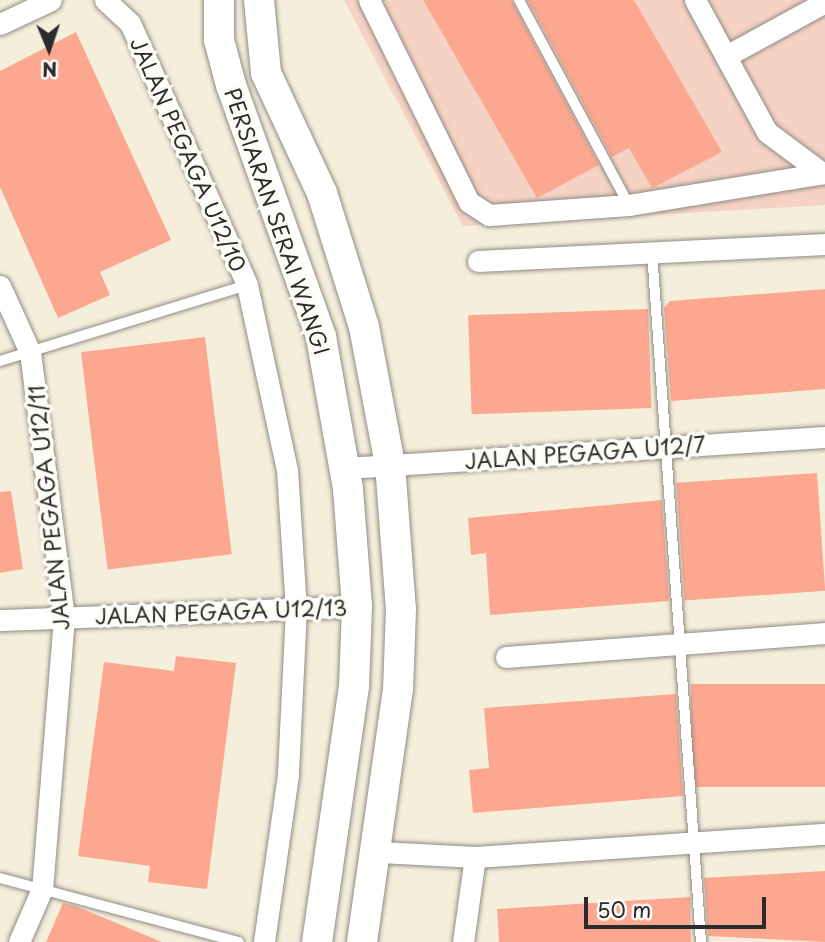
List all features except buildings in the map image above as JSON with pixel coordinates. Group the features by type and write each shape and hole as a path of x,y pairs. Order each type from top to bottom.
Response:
{"street":[{"path":"1,24 51,0"},
{"name":"JALAN PEGAGA U12/10","path":"105,0 130,23 247,285 287,470 296,608 288,775 264,942"},
{"name":"PERSIARAN SERAI WANGI","path":"219,0 219,40 232,85 321,337 345,468 357,606 343,794 317,942"},
{"name":"PERSIARAN SERAI WANGI","path":"258,0 266,73 322,192 364,327 390,464 401,608 380,852 362,942"},
{"path":"369,0 478,210 505,216 629,205 823,173"},
{"path":"695,0 728,55 767,132 823,173"},
{"path":"728,55 825,2"},
{"path":"478,261 825,244"},
{"name":"JALAN PEGAGA U12/11","path":"0,286 30,352 64,617 42,889 19,942"},
{"name":"JALAN PEGAGA U12/7","path":"345,468 825,437"},
{"name":"JALAN PEGAGA U12/13","path":"0,620 357,606"},
{"path":"506,657 825,633"},
{"path":"380,852 475,857 825,834"},
{"path":"463,942 475,857"}],"lane":[{"path":"519,0 629,205"},
{"path":"652,252 701,942"},
{"path":"0,361 247,285"},
{"path":"0,878 239,942"}],"shaded area":[{"path":"344,0 825,0 825,205 463,226"}]}
